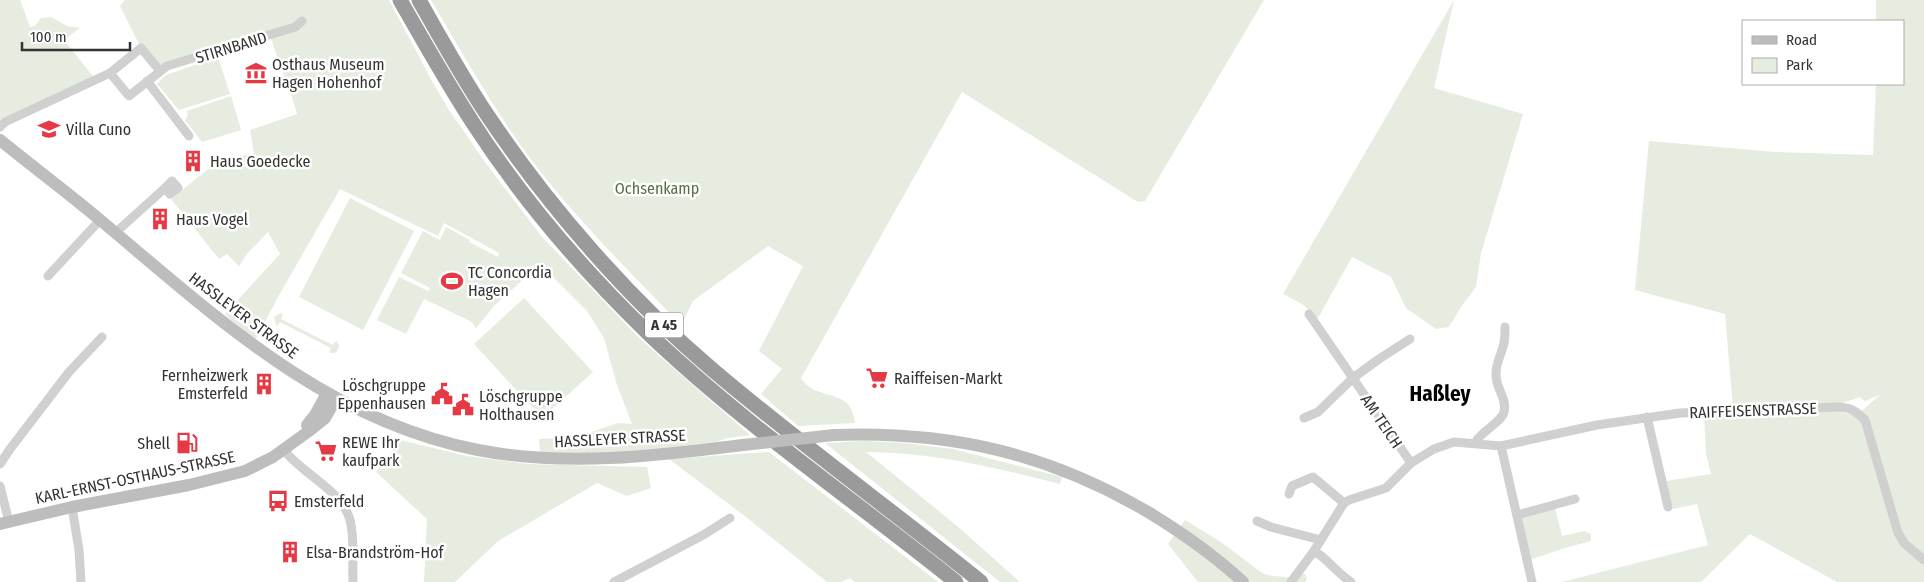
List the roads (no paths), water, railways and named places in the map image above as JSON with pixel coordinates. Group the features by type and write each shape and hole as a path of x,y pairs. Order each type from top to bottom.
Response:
{"highway":[{"name":"A 45","path":"400,0 473,124 566,246 604,288 697,377 803,463 956,582"},
{"name":"A 45","path":"419,0 456,66 511,150 553,206 628,288 665,326 713,370 981,582"}],"main road":[{"name":"HASSLEYER STRASSE","path":"0,140 100,220 197,303 271,359 331,396 408,431 449,444 478,450 525,457 563,459 660,455 834,435 896,435 945,439 1000,450 1065,470 1116,494 1183,534 1243,582"},
{"name":"KARL-ERNST-OSTHAUS-STRASSE","path":"4,523 72,507 161,491 235,474 258,465 284,450 309,431 324,418 331,396"}],"street":[{"name":"STIRNBAND","path":"110,73 129,96 167,66 295,27 302,21"},
{"path":"0,127 5,122 110,73 141,48 160,71"},
{"path":"147,81 189,136"},
{"path":"115,233 165,188"},
{"path":"48,276 100,220"},
{"name":"AM TEICH","path":"1309,314 1411,463"},
{"path":"1475,443 1478,436 1502,417 1504,412 1496,372 1504,342 1505,327"},
{"path":"0,464 69,372 102,337"},
{"name":"AM TEICH","path":"1304,418 1318,412 1354,378 1379,359 1410,340"},
{"name":"RAIFFEISENSTRASSE","path":"1344,503 1386,488 1411,463 1444,444 1454,442 1501,446 1647,417 1709,411 1848,407 1858,412 1866,420 1898,533 1905,544 1924,560"},
{"path":"1647,417 1668,507"},
{"path":"1501,446 1532,582"},
{"path":"284,450 301,469 339,500 346,509 351,524 353,582"},
{"path":"1289,494 1292,486 1313,476 1344,503 1314,551 1291,582"},
{"path":"0,486 4,523"},
{"path":"1517,515 1575,499"},
{"path":"72,507 79,550 81,582"},
{"path":"614,582 705,534 730,518"},
{"path":"1257,521 1271,527 1320,540"},
{"path":"1314,551 1325,558 1342,576 1351,582"}],"place":[{"name":"Osthaus Museum Hagen Hohenhof","path":"256,73"},
{"name":"Villa Cuno","path":"49,129"},
{"name":"Haus Goedecke","path":"193,161"},
{"name":"Haus Vogel","path":"160,219"},
{"name":"TC Concordia Hagen","path":"452,281"},
{"name":"Raiffeisen-Markt","path":"877,378"},
{"name":"Fernheizwerk Emsterfeld","path":"264,384"},
{"name":"Löschgruppe Eppenhausen","path":"442,394"},
{"name":"Löschgruppe Holthausen","path":"463,405"},
{"name":"Shell","path":"187,443"},
{"name":"REWE Ihr kaufpark","path":"326,451"},
{"name":"Emsterfeld","path":"278,501"},
{"name":"Elsa-Brandström-Hof","path":"290,552"}],"district":[{"name":"Haßley","path":"1440,394"}],"park label":[{"name":"Ochsenkamp","path":"657,188"}]}
